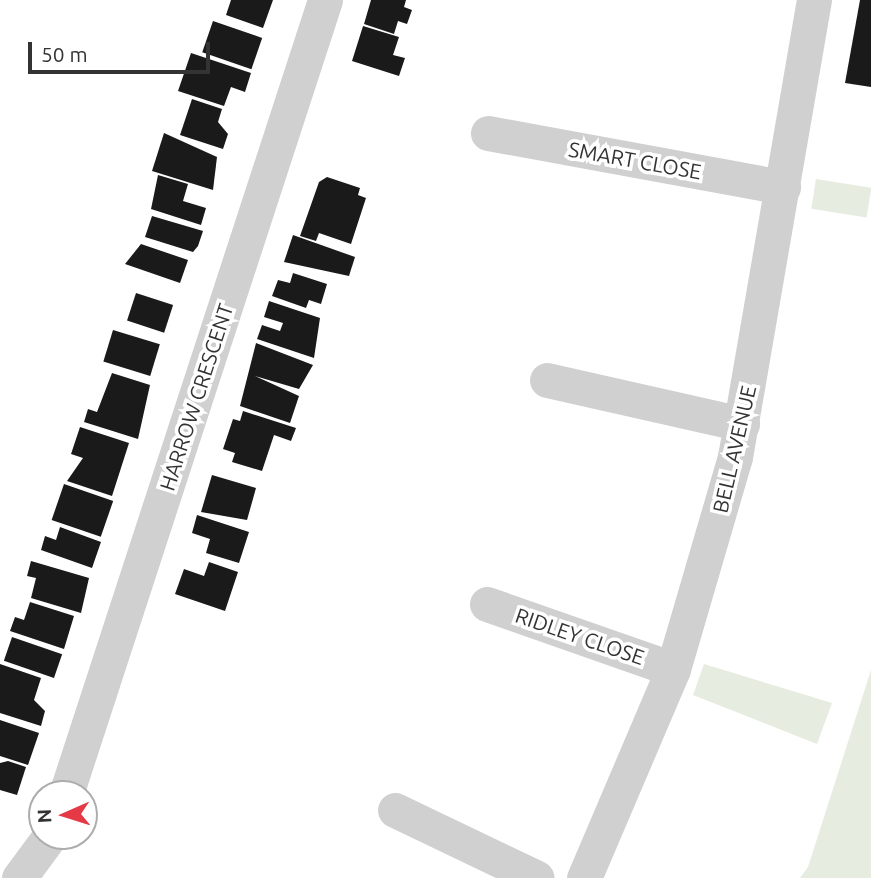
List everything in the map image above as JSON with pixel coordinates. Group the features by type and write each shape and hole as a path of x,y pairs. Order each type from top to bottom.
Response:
{"street":[{"name":"HARROW CRESCENT","path":"71,780 325,0"},
{"name":"BELL AVENUE","path":"584,878 673,668 742,424 814,0"},
{"name":"SMART CLOSE","path":"488,133 783,187"},
{"path":"547,380 742,424"},
{"name":"RIDLEY CLOSE","path":"487,604 673,668"},
{"path":"395,810 537,878"},
{"path":"19,878 40,850"}],"shaded area":[{"path":"816,179 871,188 867,217 811,209"},
{"path":"704,664 832,703 817,744 693,695"},
{"path":"871,670 871,878 800,878 808,867"}],"building":[{"path":"231,0 273,0 263,28 226,15"},
{"path":"371,0 406,0 404,7 412,10 407,24 398,21 394,34 364,24"},
{"path":"860,0 871,0 871,87 845,83"},
{"path":"213,21 262,38 251,69 202,52"},
{"path":"363,26 399,37 393,55 405,58 399,76 352,61"},
{"path":"191,53 251,73 245,92 231,87 224,106 178,91"},
{"path":"192,99 222,109 218,122 228,134 223,149 180,135"},
{"path":"164,133 217,157 213,190 152,171"},
{"path":"158,175 188,184 183,201 206,208 201,225 151,209"},
{"path":"327,177 360,188 358,195 366,198 351,244 319,233 316,241 300,236 319,182"},
{"path":"152,216 203,231 198,246 193,252 145,237"},
{"path":"293,235 355,257 349,276 284,262"},
{"path":"141,244 188,260 180,283 125,264"},
{"path":"293,273 327,284 321,304 309,300 306,308 272,296 278,280 290,283"},
{"path":"136,293 173,305 164,333 127,321"},
{"path":"269,301 320,318 314,358 257,339 262,325 280,331 283,323 264,317"},
{"path":"113,330 160,344 150,376 103,362"},
{"path":"256,343 313,365 299,389 255,376 299,396 290,423 240,406"},
{"path":"112,373 150,385 138,439 84,422 88,409 97,412"},
{"path":"243,411 296,428 291,441 274,435 262,471 232,462 235,453 223,449 233,419 240,421"},
{"path":"80,427 129,443 112,496 67,481 83,458 71,454"},
{"path":"212,475 256,488 247,520 201,512"},
{"path":"64,484 113,501 101,537 52,520"},
{"path":"197,515 249,532 239,563 206,553 210,539 192,533"},
{"path":"60,527 101,542 92,568 41,550 45,536 56,540"},
{"path":"31,561 89,578 81,613 31,598 36,578 27,576"},
{"path":"209,562 238,572 225,611 175,594 184,569 204,576"},
{"path":"30,602 74,616 64,649 10,631 15,617 24,620"},
{"path":"12,637 62,654 54,678 4,661"},
{"path":"0,664 41,678 34,700 45,711 41,726 0,713"},
{"path":"0,720 39,733 28,765 0,756"},
{"path":"8,761 26,767 17,795 0,790 0,763"}]}
